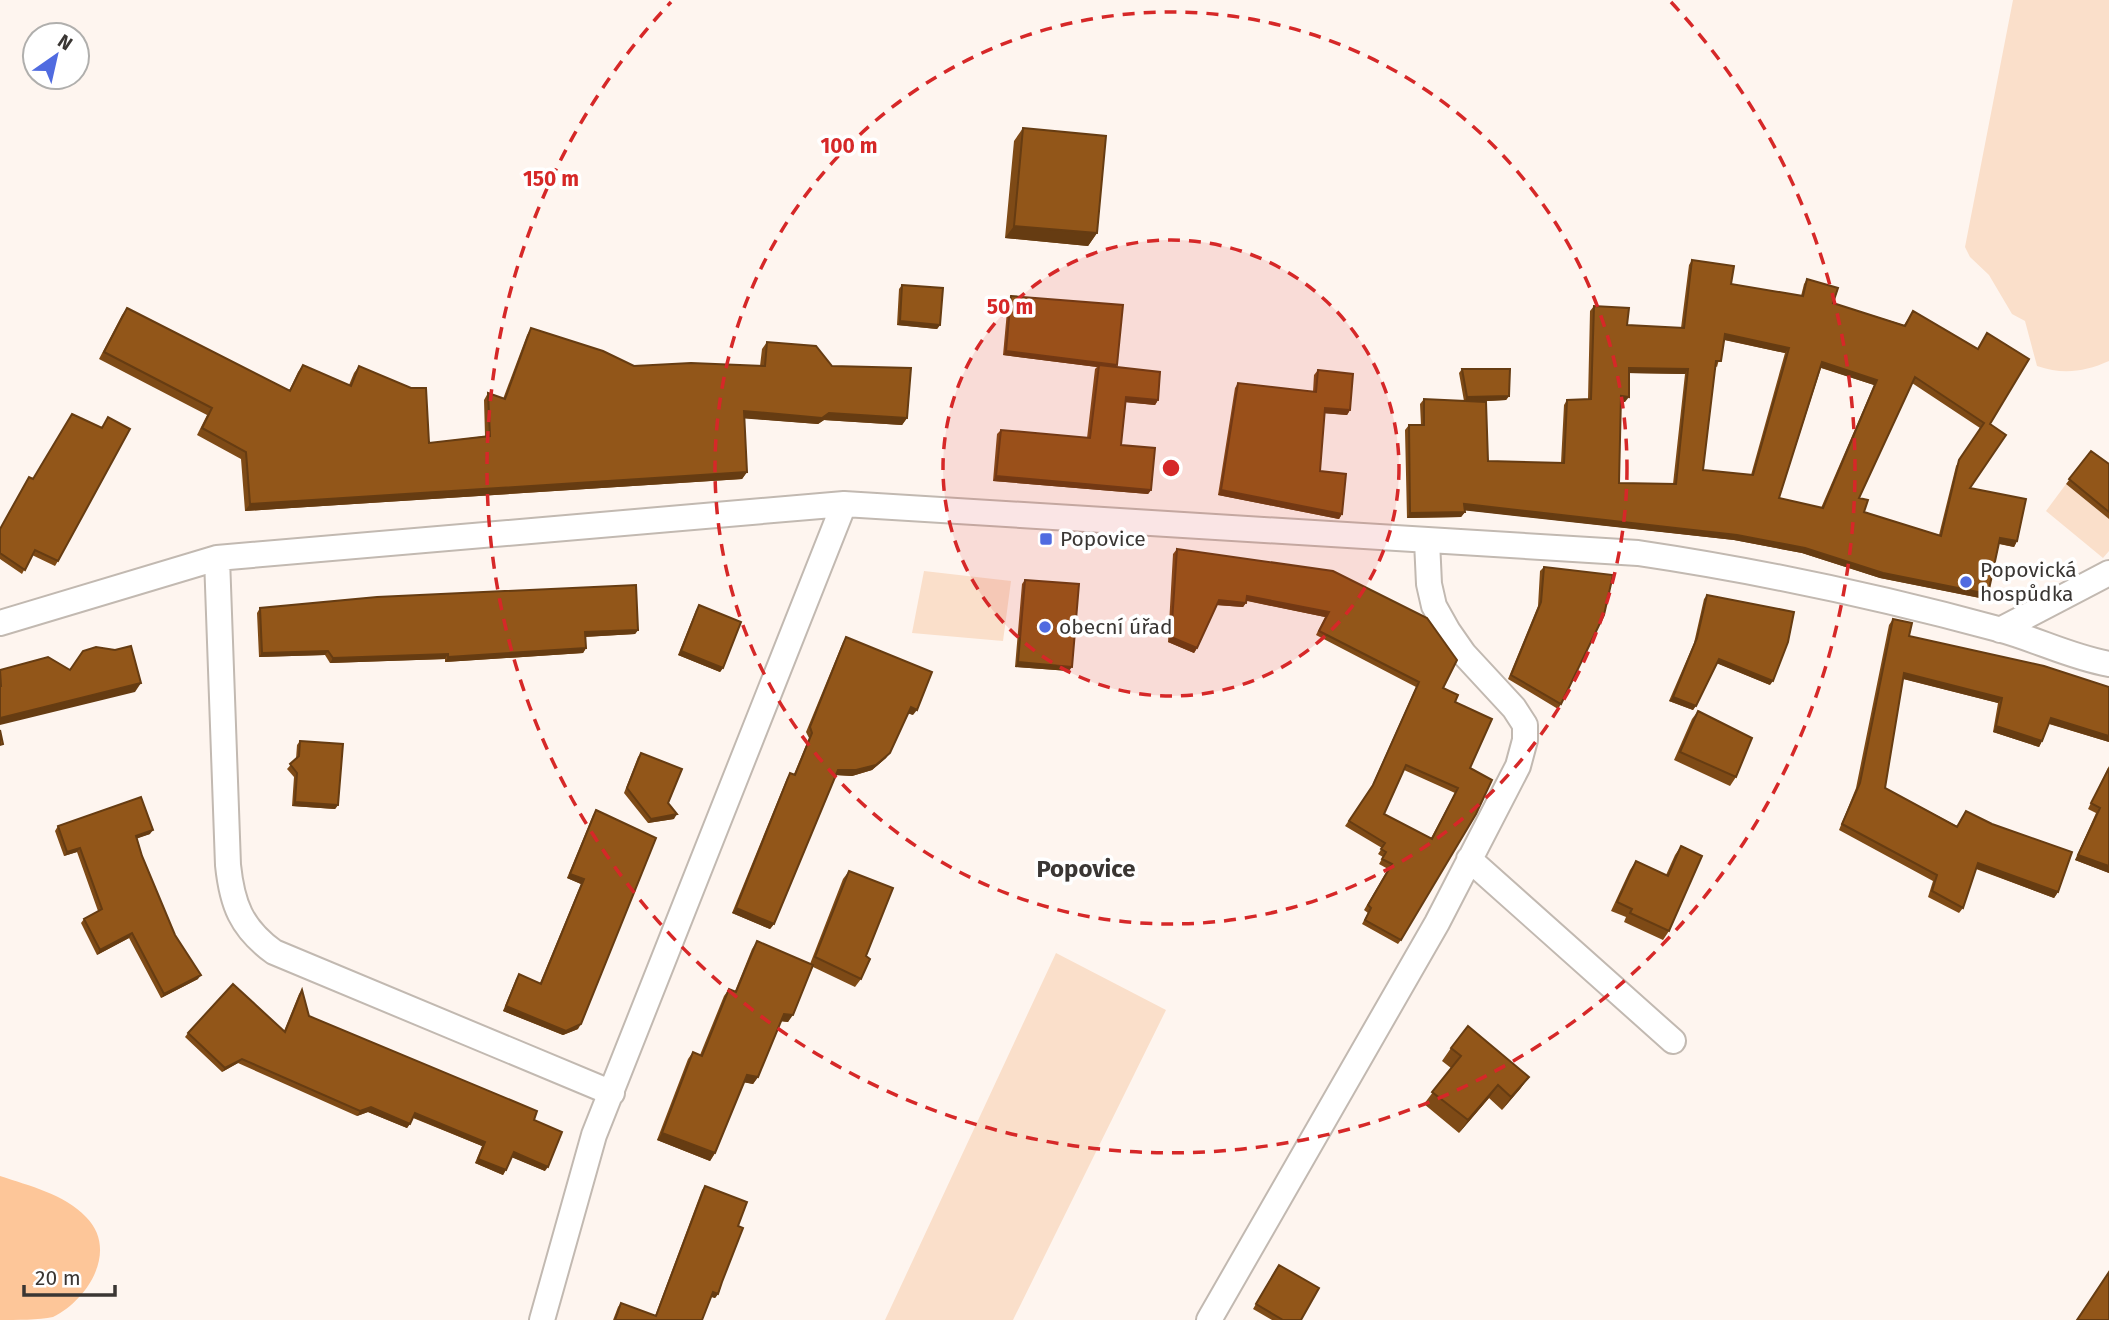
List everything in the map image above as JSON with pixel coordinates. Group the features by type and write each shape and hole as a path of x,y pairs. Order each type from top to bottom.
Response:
{"street":[{"path":"542,1320 594,1135 844,504"},
{"path":"0,624 217,558 844,504 1638,553 1733,567 2000,630 2076,658 2109,664"},
{"path":"1209,1320 1437,923 1518,766 1525,740 1525,725 1514,708 1464,654 1438,614 1429,584 1427,541"},
{"path":"217,558 228,865 232,897 242,921 274,952 612,1093"},
{"path":"2000,630 2109,573"},
{"path":"1469,859 1673,1041"}],"shaded area":[{"path":"2013,0 2109,0 2109,361 2082,370 2056,371 2037,366 2025,321 2012,314 1989,275 1970,257 1965,247"},
{"path":"2066,484 2109,519 2109,551 2103,558 2046,511"},
{"path":"924,571 1011,581 1003,641 912,633"},
{"path":"1056,953 1166,1010 1013,1320 885,1320"},
{"path":"0,1176 68,1202 86,1217 95,1230 100,1244 95,1273 78,1299 53,1317 0,1320"}],"building":[{"path":"1023,128 1106,136 1097,233 1014,226"},
{"path":"1692,260 1734,266 1731,284 1803,296 1807,279 1838,288 1833,303 1905,326 1913,311 1978,349 1987,333 2029,359 1990,424 2006,435 1970,488 2026,499 2017,541 2000,538 1988,594 1883,573 1805,548 1737,535 1464,504 1465,512 1410,513 1409,425 1424,425 1424,399 1486,402 1488,461 1564,463 1567,400 1591,399 1594,306 1629,308 1627,325 1684,328","holes":["1725,334 1789,348 1753,475 1703,470 1716,361 1721,361","1822,362 1877,380 1823,508 1779,498","1629,368 1688,369 1676,484 1619,483 1621,396 1629,397","1915,377 1984,423 1959,460 1941,536 1864,512 1868,500 1859,498"]},
{"path":"902,285 943,288 940,325 900,321"},
{"path":"1011,296 1123,305 1117,365 1006,351"},
{"path":"127,308 290,391 303,365 351,386 359,366 411,388 426,388 429,443 490,436 488,393 505,399 531,328 603,351 634,366 691,363 765,366 767,342 816,346 832,366 911,368 907,418 829,413 822,418 744,411 747,472 250,504 246,452 202,428 212,408 104,352"},
{"path":"1099,365 1160,372 1158,400 1126,397 1121,445 1155,448 1151,490 996,476 1001,430 1090,438"},
{"path":"1462,369 1510,369 1509,396 1467,397"},
{"path":"1318,370 1353,374 1350,410 1325,408 1320,471 1346,474 1342,514 1221,490 1238,383 1316,392"},
{"path":"72,414 102,428 108,417 130,429 58,561 35,550 25,570 0,553 0,529 29,477 33,479"},
{"path":"2091,451 2109,464 2109,512 2069,479"},
{"path":"1177,549 1333,571 1427,618 1457,660 1443,688 1458,695 1455,702 1492,719 1470,768 1492,780 1476,814 1401,940 1365,920 1371,908 1368,905 1392,864 1382,859 1386,852 1381,849 1385,843 1349,821 1373,785 1419,682 1319,631 1329,612 1247,596 1246,603 1219,600 1197,648 1171,637","holes":["1406,765 1458,788 1432,839 1384,814"]},
{"path":"1544,567 1613,575 1604,615 1561,704 1511,675 1541,602"},
{"name":"obecní úřad","path":"1025,580 1079,584 1072,667 1018,662"},
{"path":"636,585 638,630 585,632 586,648 448,657 448,654 333,658 328,651 262,653 260,608 377,597"},
{"path":"1707,595 1794,612 1788,642 1773,681 1719,659 1696,706 1673,697 1697,638"},
{"path":"699,605 741,622 723,668 681,651"},
{"path":"1893,619 1912,623 1909,636 2044,666 2109,687 2109,736 2051,718 2042,741 1996,726 2002,698 1904,673 1885,788 1957,827 1966,811 1992,824 2072,852 2058,892 1978,863 1963,908 1932,891 1937,875 1842,824 1860,783"},
{"path":"846,637 932,672 917,710 911,707 890,753 876,765 856,770 838,770 774,924 736,908 790,773 795,775 812,733 810,727"},
{"path":"131,646 141,683 0,718 0,670 48,657 70,670 83,651 96,647 115,650"},
{"path":"1698,711 1752,738 1736,777 1680,752"},
{"path":"300,741 343,744 338,805 295,802 297,773 290,764 299,756"},
{"path":"641,753 682,769 668,803 677,814 651,819 627,788"},
{"path":"2109,768 2109,866 2078,855 2100,808 2091,803"},
{"path":"141,797 153,830 136,836 142,856 175,935 201,975 164,994 132,933 100,950 84,919 102,909 80,848 67,852 58,826"},
{"path":"596,810 656,838 581,1024 566,1031 506,1006 519,974 541,984 584,879 570,874"},
{"path":"1681,846 1702,856 1669,931 1630,913 1632,909 1617,902 1636,861 1668,876"},
{"path":"849,871 893,888 866,956 870,959 861,979 815,957"},
{"path":"757,941 813,965 793,1015 784,1014 758,1077 747,1075 715,1153 662,1133 693,1052 702,1056 729,989 736,992"},
{"path":"233,984 285,1032 302,990 309,1016 537,1111 534,1120 562,1132 548,1167 514,1152 506,1170 478,1159 485,1142 415,1113 410,1124 371,1107 360,1111 242,1059 225,1068 188,1033"},
{"path":"1468,1026 1529,1077 1511,1097 1498,1085 1468,1120 1432,1092 1461,1056 1451,1048"},
{"path":"705,1186 747,1202 738,1226 743,1228 718,1294 713,1292 702,1320 615,1320 621,1303 656,1316"},
{"path":"1279,1265 1319,1288 1301,1320 1283,1320 1256,1304"},
{"path":"2109,1272 2109,1320 2077,1320"}],"place":[{"name":"Popovice","path":"1046,539"},
{"name":"Popovická hospůdka","path":"1966,582"},
{"name":"obecní úřad","path":"1045,627"}],"district":[{"name":"Popovice","path":"1086,869"}]}
